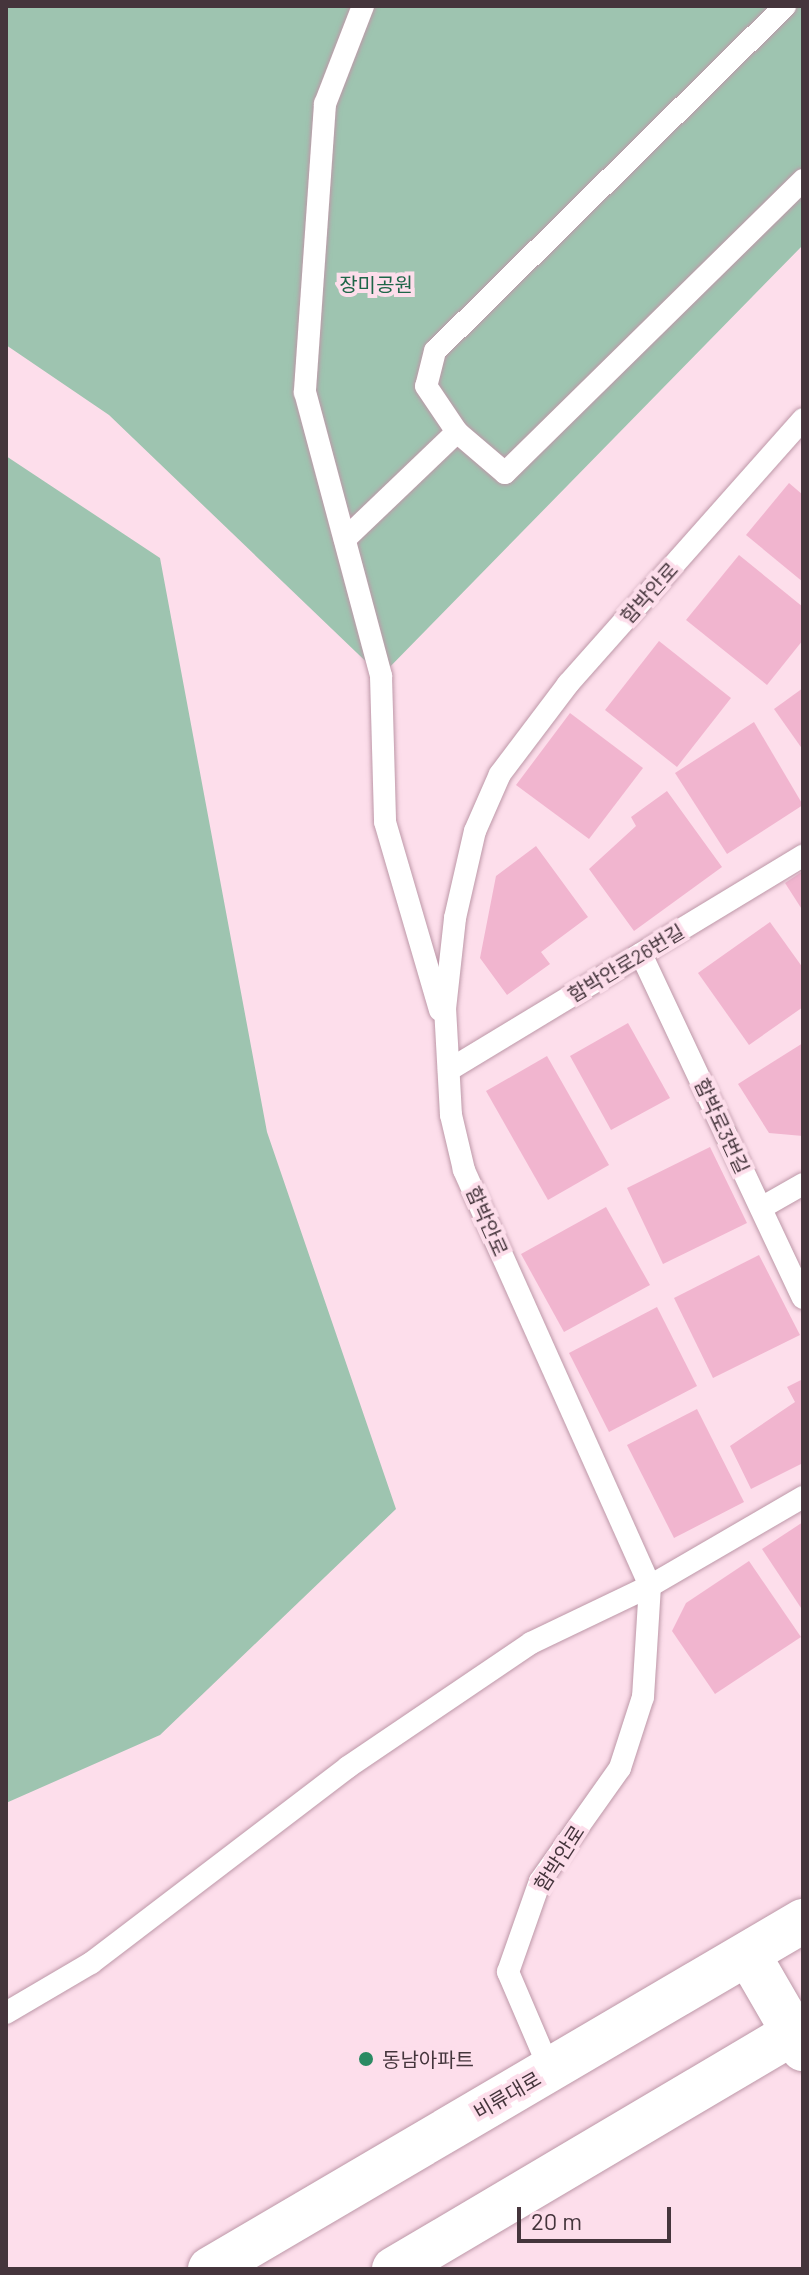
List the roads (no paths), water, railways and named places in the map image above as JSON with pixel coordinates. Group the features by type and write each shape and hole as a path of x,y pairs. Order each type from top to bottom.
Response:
{"main road":[{"name":"비류대로","path":"210,2269 803,1921"},
{"path":"394,2269 800,2036 748,1954"}],"lane":[{"path":"363,6 325,104 305,392 381,676 385,822 446,1031"},
{"path":"785,6 435,351 426,386 457,432 505,473 803,180"},
{"name":"함박안로","path":"550,2070 508,1972 540,1881 620,1768 643,1697 650,1586 464,1170 446,1031 455,918 475,831 500,774 568,684 803,419"},
{"path":"345,539 457,432"},
{"name":"함박안로26번길","path":"449,1070 803,856"},
{"name":"함박로3번길","path":"641,954 803,1298"},
{"path":"761,1208 803,1184"},
{"path":"6,2013 91,1963 348,1767 531,1643 650,1586 803,1497"}],"place":[{"name":"동남아파트","path":"366,2059"}],"park label":[{"name":"장미공원","path":"376,284"}]}
